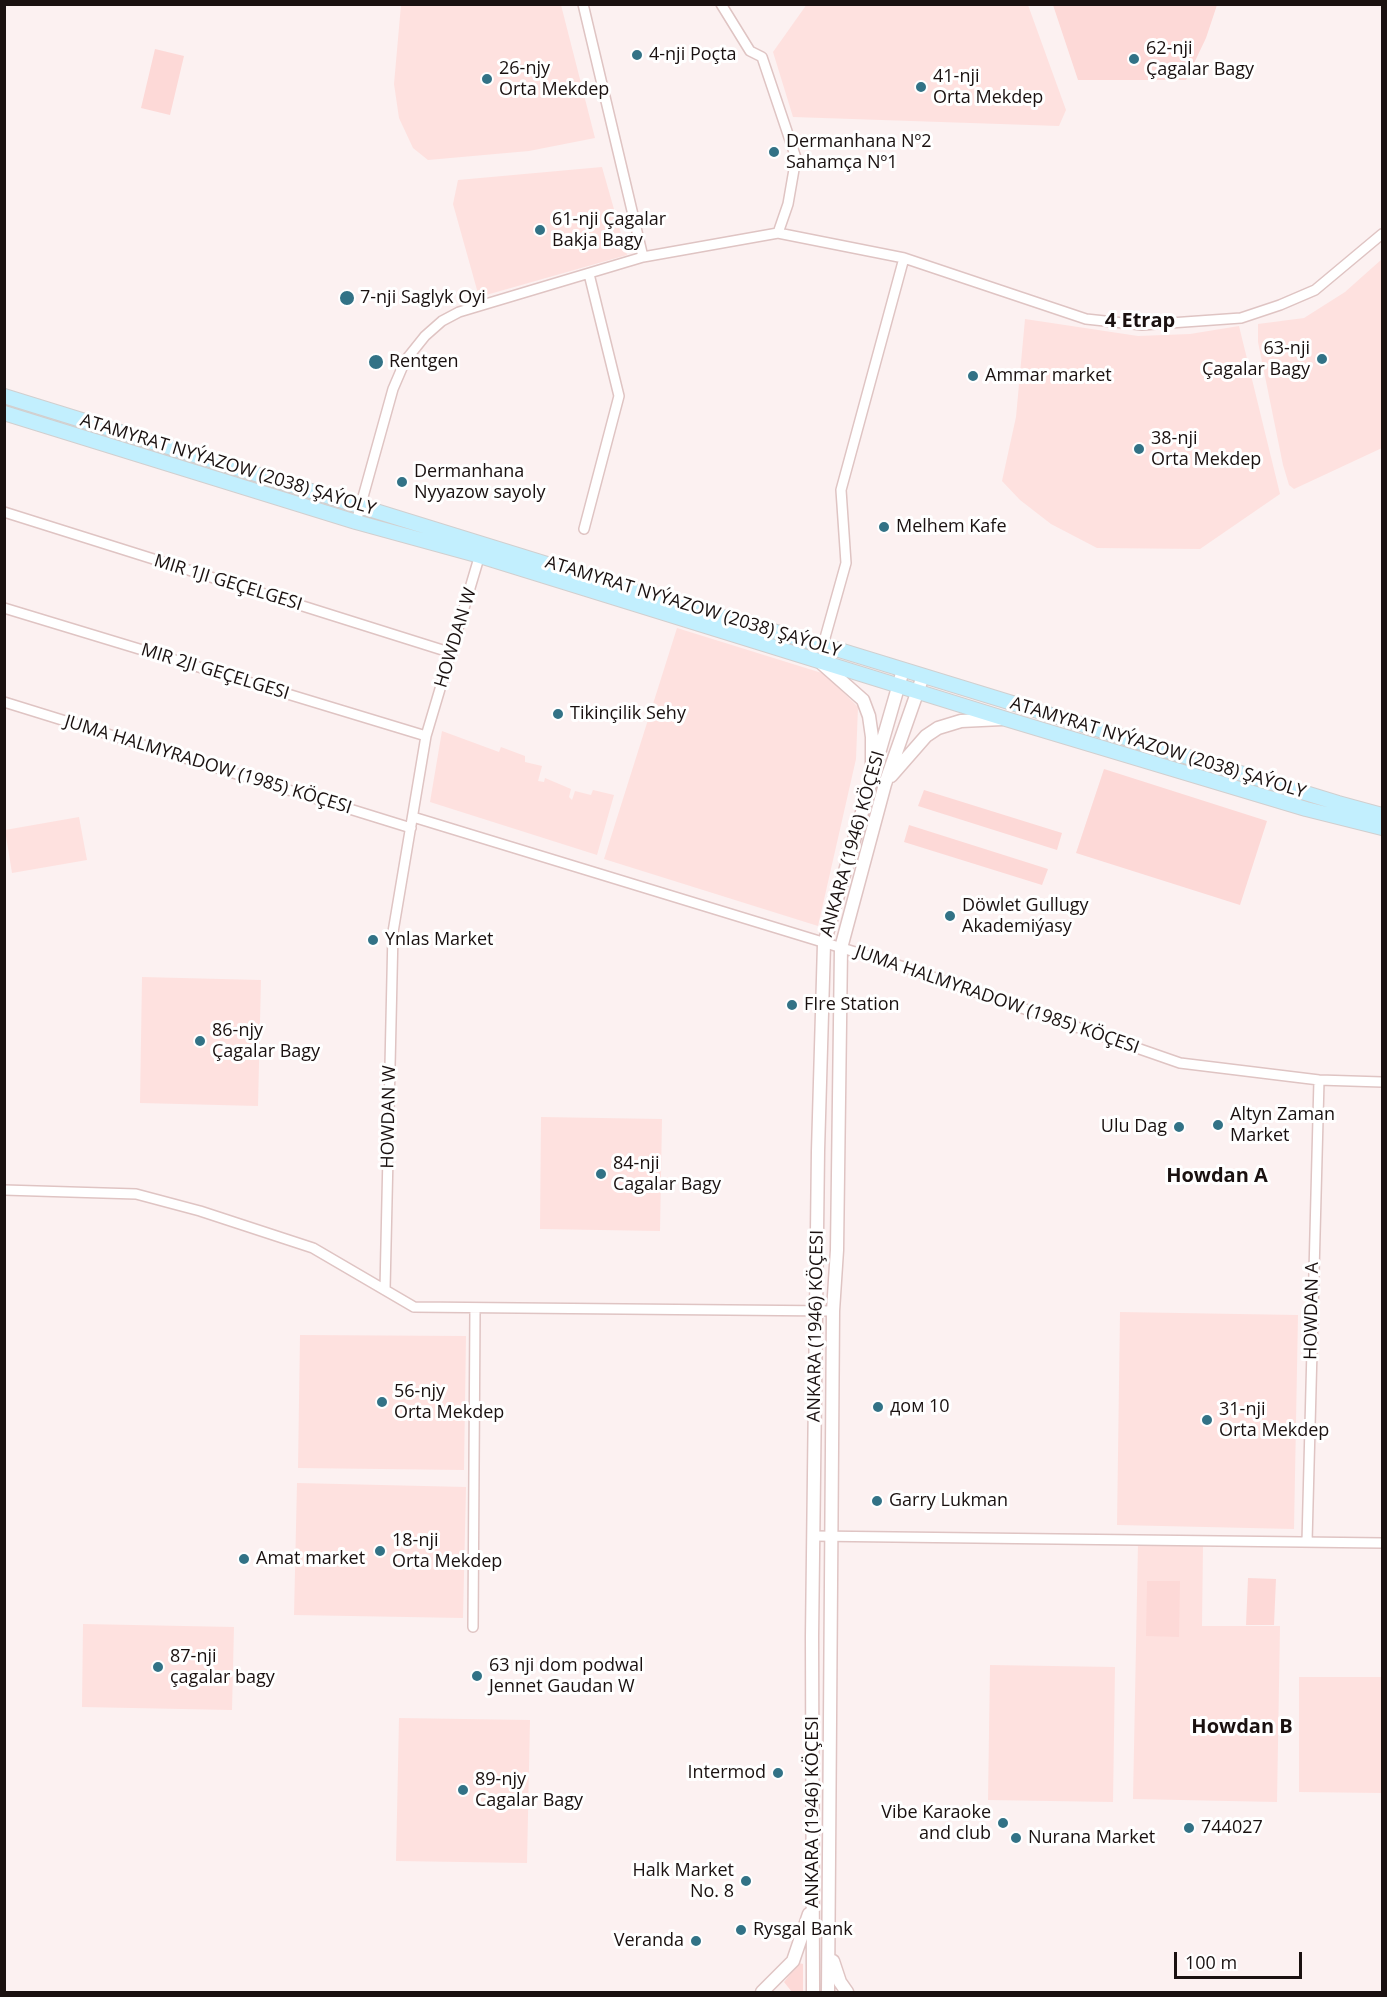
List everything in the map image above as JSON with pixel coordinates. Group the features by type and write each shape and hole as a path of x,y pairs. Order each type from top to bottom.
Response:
{"main road":[{"name":"ATAMYRAT NYÝAZOW (2038) ŞAÝOLY","path":"4,396 360,506 482,550 899,687 1306,809 1383,828"},
{"name":"ATAMYRAT NYÝAZOW (2038) ŞAÝOLY","path":"4,413 356,522 482,550 823,645 1326,800 1383,815"},
{"path":"4,421 22,419"},
{"path":"819,661 863,700 869,716 872,737 872,780"},
{"name":"ANKARA (1946) KÖÇESI","path":"813,1992 813,1536 824,944 903,670"},
{"name":"ANKARA (1946) KÖÇESI","path":"828,1992 833,1311 837,1250 841,948 885,784 923,676"},
{"path":"885,784 926,736 938,728 961,721 1006,719"},
{"path":"762,1992 793,1961 814,1899"},
{"path":"829,1945 840,1982 847,1992"}],"street":[{"path":"583,4 643,257"},
{"path":"722,4 750,51 762,57 796,158 788,204 778,234"},
{"path":"356,522 393,389 405,361 425,336 442,321 459,312 643,257 778,234 904,258 1086,319 1142,325 1241,318 1280,305 1315,290 1383,234"},
{"path":"823,645 846,563 841,490 904,258"},
{"path":"584,529 619,396 589,274"},
{"name":"MIR 1JI GEÇELGESI","path":"4,512 452,653"},
{"name":"HOWDAN W","path":"385,1288 393,932 426,736 482,550"},
{"name":"MIR 2JI GEÇELGESI","path":"4,608 426,736"},
{"name":"JUMA HALMYRADOW (1985) KÖÇESI","path":"4,702 411,828"},
{"name":"JUMA HALMYRADOW (1985) KÖÇESI","path":"412,817 841,948 1032,1010 1180,1063 1318,1080 1383,1082"},
{"name":"HOWDAN A","path":"1307,1542 1318,1080"},
{"path":"4,1190 136,1194 313,1248 414,1307 833,1311"},
{"path":"473,1628 475,1309"},
{"path":"813,1536 1383,1543"}],"shaded area":[{"name":"41-nji Orta Mekdep","path":"807,4 1028,5 1066,110 1059,126 793,117 773,52"},
{"name":"62-nji Çagalar Bagy","path":"1053,4 1217,5 1206,38 1186,80 1078,80"},
{"name":"26-njy Orta Mekdep","path":"401,5 561,5 595,138 529,151 428,160 413,148 399,118 394,84"},
{"path":"155,49 184,56 170,115 141,108"},
{"name":"61-nji Çagalar Bakja Bagy","path":"602,167 627,255 479,297 453,204 458,180"},
{"name":"63-nji Çagalar Bagy","path":"1382,259 1382,448 1294,489 1289,485 1283,465 1258,342 1258,324 1304,318 1345,292"},
{"name":"38-nji Orta Mekdep","path":"1025,319 1138,336 1190,334 1239,326 1280,494 1200,549 1097,548 1051,524 1020,500 1002,481 1016,417"},
{"path":"677,628 825,674 858,707 856,759 818,926 604,859"},
{"path":"442,731 499,752 501,747 525,756 525,762 542,766 538,781 544,782 545,778 571,789 569,797 572,800 575,791 591,795 593,790 614,795 597,855 430,802"},
{"path":"1104,769 1267,821 1240,905 1076,853"},
{"path":"924,790 1062,833 1057,850 918,806"},
{"path":"79,817 87,860 12,873 5,830"},
{"path":"909,825 1048,869 1042,885 904,842"},
{"name":"86-njy Çagalar Bagy","path":"142,977 261,980 258,1106 140,1103"},
{"name":"84-nji Cagalar Bagy","path":"541,1117 662,1119 660,1231 540,1229"},
{"name":"31-nji Orta Mekdep","path":"1120,1312 1298,1315 1294,1529 1117,1525"},
{"name":"56-njy Orta Mekdep","path":"300,1335 466,1336 464,1470 298,1468"},
{"name":"18-nji Orta Mekdep","path":"297,1483 466,1487 463,1618 294,1615"},
{"path":"1138,1543 1203,1545 1202,1626 1280,1626 1277,1802 1133,1799"},
{"path":"1248,1578 1276,1579 1274,1625 1246,1625"},
{"path":"1147,1581 1180,1581 1179,1637 1146,1636"},
{"name":"87-nji çagalar bagy","path":"83,1624 234,1627 232,1710 82,1707"},
{"path":"990,1665 1115,1667 1113,1802 988,1800"},
{"path":"1299,1677 1382,1677 1382,1793 1299,1792"},
{"name":"89-njy Cagalar Bagy","path":"399,1718 530,1720 527,1863 396,1861"},
{"path":"799,1963 803,1964 803,1992 792,1992 784,1982"}],"place":[{"name":"4-nji Poçta","path":"637,55"},
{"name":"62-nji Çagalar Bagy","path":"1134,59"},
{"name":"26-njy Orta Mekdep","path":"487,79"},
{"name":"41-nji Orta Mekdep","path":"921,87"},
{"name":"Dermanhana Nº2 Sahamça Nº1","path":"774,152"},
{"name":"61-nji Çagalar Bakja Bagy","path":"540,230"},
{"name":"7-nji Saglyk Oyi","path":"347,298"},
{"name":"63-nji Çagalar Bagy","path":"1322,359"},
{"name":"Rentgen","path":"376,362"},
{"name":"Ammar market","path":"973,376"},
{"name":"38-nji Orta Mekdep","path":"1139,449"},
{"name":"Dermanhana Nyyazow sayoly","path":"402,482"},
{"name":"Melhem Kafe","path":"884,527"},
{"name":"Tikinçilik Sehy","path":"558,714"},
{"name":"Döwlet Gullugy Akademiýasy","path":"950,916"},
{"name":"Ynlas Market","path":"373,940"},
{"name":"FIre Station","path":"792,1005"},
{"name":"86-njy Çagalar Bagy","path":"200,1041"},
{"name":"Altyn Zaman Market","path":"1218,1125"},
{"name":"Ulu Dag","path":"1179,1127"},
{"name":"84-nji Cagalar Bagy","path":"601,1174"},
{"name":"56-njy Orta Mekdep","path":"382,1402"},
{"name":"дом 10","path":"878,1407"},
{"name":"31-nji Orta Mekdep","path":"1207,1420"},
{"name":"Garry Lukman","path":"877,1501"},
{"name":"18-nji Orta Mekdep","path":"380,1551"},
{"name":"Amat market","path":"244,1559"},
{"name":"87-nji çagalar bagy","path":"158,1667"},
{"name":"63 nji dom podwal Jennet Gaudan W","path":"477,1676"},
{"name":"Intermod","path":"778,1773"},
{"name":"89-njy Cagalar Bagy","path":"463,1790"},
{"name":"Vibe Karaoke and club","path":"1003,1823"},
{"name":"744027","path":"1189,1828"},
{"name":"Nurana Market","path":"1016,1838"},
{"name":"Halk Market No. 8","path":"746,1881"},
{"name":"Rysgal Bank","path":"741,1930"},
{"name":"Veranda","path":"696,1941"}],"district":[{"name":"4 Etrap","path":"1140,321"},
{"name":"Howdan A","path":"1217,1176"},
{"name":"Howdan B","path":"1242,1727"}]}
